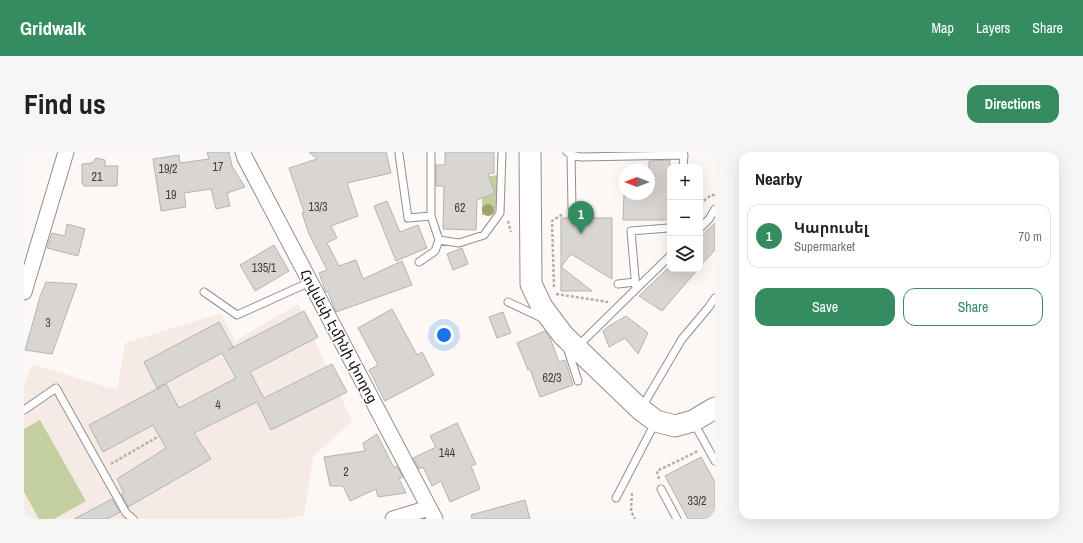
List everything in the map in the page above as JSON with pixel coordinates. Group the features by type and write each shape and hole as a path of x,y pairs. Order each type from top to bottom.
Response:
{"street":[{"path":"25,285 28,266 66,152"},
{"name":"Հովսեփ Էմինի փողոց","path":"243,152 432,513"},
{"path":"530,152 530,279 542,308 565,336 648,415 675,426 693,421 715,408"},
{"path":"393,519 432,513"}],"lane":[{"path":"419,262 436,251 439,240 431,216 431,152"},
{"path":"439,240 459,243 484,235 500,212 502,152"},
{"path":"572,208 569,153 581,157 684,155 683,164"},
{"path":"399,154 408,218 431,216"},
{"path":"703,225 715,209"},
{"path":"636,289 631,230 667,228"},
{"path":"565,336 621,304 667,259"},
{"path":"204,292 237,315 310,282"},
{"path":"618,284 635,282"},
{"path":"616,498 648,415 682,339 715,298"},
{"path":"508,302 565,336 578,381"},
{"path":"24,410 56,388 126,513 133,519"},
{"path":"693,421 715,461"},
{"path":"661,489 677,519"}],"path":[{"path":"703,202 711,195 715,195"},
{"path":"572,208 552,221 554,294 621,304"},
{"path":"508,222 509,226"},
{"path":"102,469 159,436"},
{"path":"661,489 657,471 706,447"}],"shaded area":[{"path":"298,304 352,421 313,457 304,516 283,519 24,519 24,386 32,364 117,390 125,343 221,313 235,341"}],"green space":[{"path":"498,175 496,209 494,214 482,215 482,177"},
{"path":"40,420 86,501 54,519 39,519 24,492 24,429"}],"building":[{"path":"207,152 229,152 232,166 245,187 227,193 230,206 216,209 211,189 184,193 186,207 161,211 153,159 179,155 180,163 209,159"},
{"path":"309,152 386,152 391,173 347,183 358,216 331,226 337,238 327,243 339,266 356,260 363,279 402,261 412,285 336,312 319,273 327,270 309,234 302,213 304,212 289,168 317,159"},
{"path":"445,152 494,152 494,173 488,174 495,193 477,200 476,230 443,229 444,186 436,186 436,165 445,165"},
{"path":"96,158 105,160 105,166 118,166 117,186 84,186 84,184 82,184 82,164 92,163"},
{"path":"670,160 670,164 667,164 667,220 623,220 624,200 655,200 655,164 649,164 649,161"},
{"path":"387,201 400,232 418,225 427,248 396,261 374,206"},
{"path":"561,218 612,218 612,279 571,254 561,267"},
{"path":"715,223 715,250 703,263 703,236 703,234"},
{"path":"67,224 85,229 78,256 47,248 52,233 65,236"},
{"path":"274,245 289,271 255,291 240,265"},
{"path":"462,248 468,264 453,270 447,254"},
{"path":"561,267 592,291 561,291"},
{"path":"667,269 667,272 695,272 662,311 639,296"},
{"path":"46,282 77,284 52,354 25,350 40,297"},
{"path":"392,309 417,355 422,352 434,375 385,401 369,370 378,365 358,328"},
{"path":"304,311 318,337 250,372 264,398 332,364 347,392 271,430 257,402 194,433 211,459 128,507 121,494 124,493 117,479 166,448 153,425 103,452 89,425 166,384 179,408 236,378 222,353 157,388 144,362 219,322 233,347 228,350"},
{"path":"503,312 511,333 497,338 489,317"},
{"path":"626,316 648,333 638,354 625,338 609,347 603,331"},
{"path":"545,331 550,338 559,362 565,360 573,385 540,397 530,369 528,370 517,343"},
{"path":"457,423 476,464 471,466 480,489 450,502 441,481 432,486 423,467 419,469 413,458 436,447 430,436"},
{"path":"377,434 394,468 397,466 403,477 399,479 406,493 378,497 376,489 350,501 343,486 330,486 324,457 365,451 363,443"},
{"path":"701,457 715,482 715,519 688,519 665,476"},
{"path":"112,499 120,512 107,519 74,519"},
{"path":"525,500 530,519 472,519 471,515"}],"place":[{"name":"Կարուսել","path":"581,234"}]}
